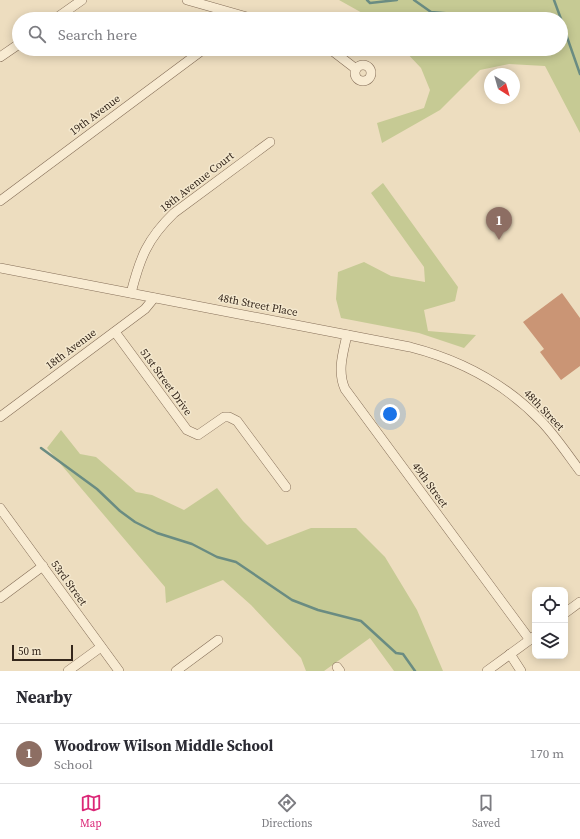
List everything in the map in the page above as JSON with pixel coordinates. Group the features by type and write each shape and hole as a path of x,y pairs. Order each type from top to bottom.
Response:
{"street":[{"path":"65,12 82,0"},
{"path":"187,0 214,12"},
{"path":"0,57 12,49"},
{"name":"19th Avenue","path":"0,202 195,56"},
{"path":"339,56 356,69"},
{"name":"18th Avenue Court","path":"131,293 138,266 147,245 166,221 174,213 270,142"},
{"name":"48th Street Place","path":"0,268 410,347 433,353 464,365 503,388"},
{"name":"18th Avenue","path":"0,418 145,309 154,298"},
{"name":"51st Street Drive","path":"115,332 188,430 198,435 224,417 229,417 237,421 286,487"},
{"name":"49th Street","path":"347,335 340,367 341,382 344,389 532,638"},
{"name":"48th Street","path":"503,388 513,395 542,423 580,471"},
{"name":"53rd Street","path":"0,508 119,671"},
{"path":"0,598 42,566"},
{"path":"568,611 580,602"},
{"path":"487,671 532,638"},
{"path":"176,671 218,640"},
{"path":"68,671 101,647"},
{"path":"510,654 521,671"}],"green space":[{"path":"339,0 580,0 580,133 545,66 509,64 480,70 440,110 382,143 377,123 424,108 430,90 421,68 410,56 568,56 568,12 360,12"},
{"path":"383,183 458,287 455,301 424,310 428,331 476,335 464,348 419,333 341,318 336,299 338,272 364,262 391,276 425,282 424,267 371,193"},
{"path":"61,430 80,454 96,457 136,492 152,495 184,510 217,488 243,521 267,545 311,528 356,528 385,557 417,610 443,671 394,671 370,638 324,671 306,671 301,658 251,605 223,580 166,603 165,587 47,448"}],"building":[{"path":"562,293 580,318 580,366 561,380 540,352 544,349 523,322"}],"waterway":[{"path":"367,0 370,3 397,0"},
{"path":"414,0 431,12"},
{"path":"554,0 558,12"},
{"path":"568,40 580,74"},
{"path":"41,448 97,489 120,511 135,522 157,533 192,544 217,557 236,562 292,600 318,610 361,621 396,653 403,654 415,671"}],"place":[{"name":"Woodrow Wilson Middle School","path":"499,240"}]}
